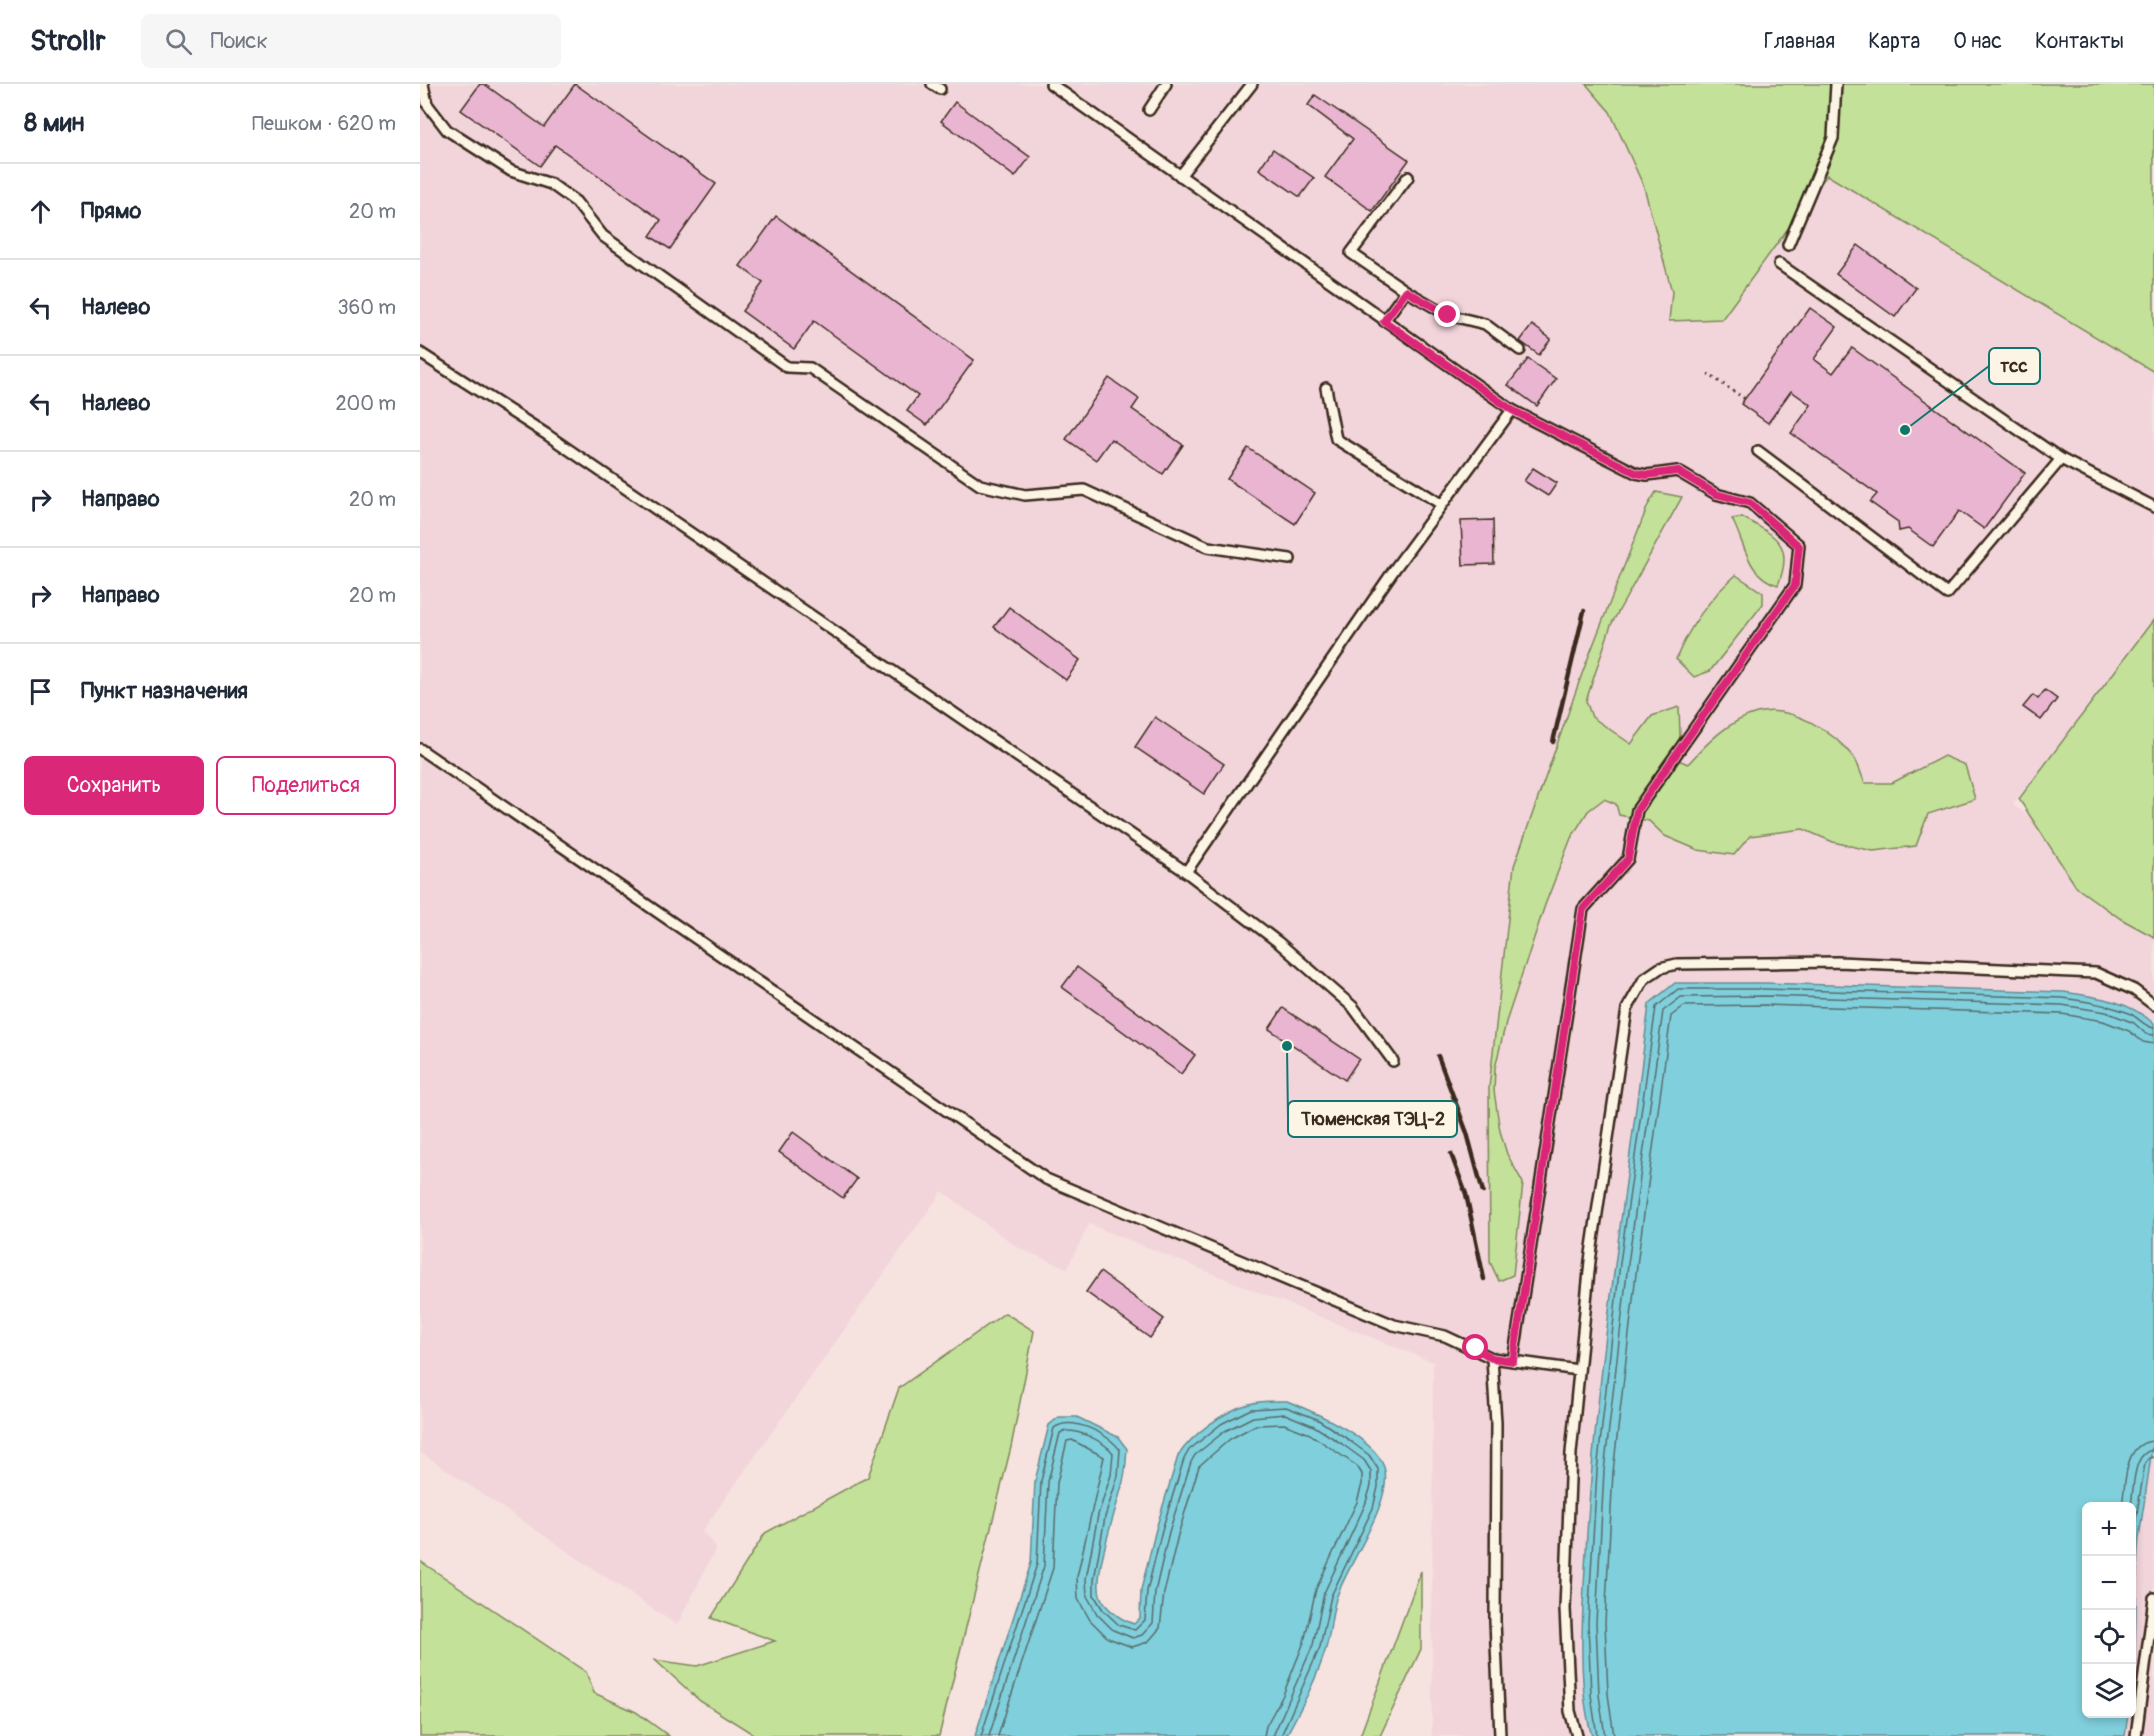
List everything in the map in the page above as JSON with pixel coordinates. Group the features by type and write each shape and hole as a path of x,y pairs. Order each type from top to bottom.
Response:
{"lane":[{"path":"423,84 427,104 447,130 511,171 551,184 576,202 603,236 787,367 810,368 980,485 1025,495 1084,490 1208,547 1290,559"},
{"path":"1051,84 1512,410 1636,473 1647,475 1677,471 1716,494 1750,503 1799,546 1795,585 1637,810 1628,859 1583,909 1513,1361"},
{"path":"1149,110 1166,84"},
{"path":"1180,176 1252,84"},
{"path":"1788,245 1833,138 1836,84"},
{"path":"1408,177 1351,253 1406,291 1448,315 1485,324 1520,350"},
{"path":"1779,264 2061,459 2154,507"},
{"path":"1384,321 1406,291"},
{"path":"420,353 546,434 1186,872 1278,942 1353,1007 1393,1062"},
{"path":"1326,388 1336,439 1441,504"},
{"path":"1186,872 1441,504 1512,410"},
{"path":"1758,450 1947,594 2061,459"},
{"path":"420,749 1046,1179 1394,1325 1446,1336 1492,1358 1578,1370"},
{"path":"1577,1736 1570,1711 1565,1609 1571,1453 1578,1370 1607,1130 1627,1009 1644,979 1660,968 1677,964 1838,962 2096,973 2134,990 2154,1005"},
{"path":"1492,1358 1496,1423 1495,1621 1500,1736"},
{"path":"2136,1736 2154,1598"}],"path":[{"path":"1708,374 1745,399"}],"shaded area":[{"path":"420,84 1586,84 1610,112 1644,187 1672,292 1669,321 1722,319 1827,175 2154,372 2154,620 2013,805 2154,901 2154,1736 1432,1736 1433,1362 1089,1224 1067,1268 1019,1248 942,1191 702,1531 716,1548 677,1625 420,1452"}],"green space":[{"path":"1586,84 2154,84 2154,372 1827,175 1722,319 1669,321 1672,292 1644,187 1610,112"},
{"path":"1656,492 1682,497 1611,625 1586,701 1592,717 1631,744 1652,716 1679,707 1680,736 1676,759 1688,764 1710,741 1737,721 1757,713 1770,711 1784,713 1811,722 1846,748 1854,758 1865,783 1892,783 1944,756 1965,765 1975,799 1928,814 1916,846 1873,851 1833,842 1803,829 1750,836 1734,855 1698,850 1665,836 1649,821 1619,815 1616,804 1604,799 1588,811 1571,838 1545,905 1506,1022 1495,1068 1494,1091 1500,1131 1507,1154 1523,1183 1513,1275 1499,1281 1490,1262 1489,1088 1514,866 1583,671 1648,505"},
{"path":"1742,517 1779,542 1784,559 1778,585 1760,575 1748,558 1732,519"},
{"path":"1736,575 1763,593 1763,604 1710,671 1694,677 1676,659 1701,614 1717,593"},
{"path":"2154,619 2154,937 2121,919 2077,888 2019,799"},
{"path":"1005,1313 1034,1331 1011,1447 939,1736 756,1736 700,1701 655,1660 697,1666 775,1641 711,1618 765,1533 868,1477 899,1388"},
{"path":"420,1561 586,1672 594,1693 636,1712 669,1736 420,1736"},
{"path":"1421,1571 1421,1649 1380,1736 1360,1736"}],"water":[{"path":"1675,983 1766,983 2064,992 2112,1001 2134,1010 2154,1024 2154,1427 2139,1538 2136,1612 2136,1502 2082,1502 2082,1718 2127,1718 2125,1736 1592,1736 1587,1715 1582,1669 1583,1596 1591,1482 1613,1277 1649,1004"},
{"path":"1287,1401 1356,1436 1378,1456 1384,1467 1386,1481 1376,1515 1341,1585 1333,1611 1328,1642 1318,1671 1286,1736 975,1736 1031,1563 1035,1481 1049,1425 1059,1417 1077,1417 1118,1437 1127,1449 1124,1477 1103,1554 1099,1584 1102,1600 1109,1609 1134,1624 1140,1618 1141,1590 1178,1456 1200,1432 1229,1412 1254,1403"}],"building":[{"path":"480,84 484,84 544,127 575,84 716,184 670,249 650,236 661,220 555,145 540,166 461,110"},
{"path":"1315,95 1409,160 1372,211 1325,177 1353,139 1308,105"},
{"path":"955,102 1030,157 1015,177 941,121"},
{"path":"1273,149 1314,178 1300,197 1259,169"},
{"path":"776,216 974,360 927,425 907,411 918,396 814,321 794,349 742,311 763,283 740,266"},
{"path":"1858,245 1916,288 1895,317 1836,274"},
{"path":"1810,308 1837,327 1814,359 1833,373 1852,348 2025,473 1984,529 1959,511 1933,547 1908,529 1899,531 1898,522 1870,502 1877,494 1791,433 1811,405 1791,391 1768,423 1741,404"},
{"path":"1532,325 1551,339 1539,355 1520,341"},
{"path":"1528,359 1556,379 1537,406 1508,385"},
{"path":"1109,378 1139,399 1132,409 1183,445 1163,474 1111,439 1096,460 1066,439"},
{"path":"1248,448 1315,493 1295,524 1227,479"},
{"path":"1533,468 1557,483 1548,496 1524,481"},
{"path":"1493,520 1494,564 1463,565 1461,521"},
{"path":"1009,607 1080,660 1066,680 994,627"},
{"path":"2045,690 2057,699 2041,720 2023,707 2033,695 2038,699"},
{"path":"1155,717 1224,764 1204,794 1135,747"},
{"path":"1077,967 1195,1055 1181,1074 1062,987"},
{"path":"1283,1008 1359,1059 1345,1080 1269,1029"},
{"path":"793,1132 857,1179 843,1198 779,1152"},
{"path":"1100,1272 1164,1319 1150,1338 1086,1292"}],"railway":[{"path":"1553,742 1584,611"},
{"path":"1438,1056 1467,1133 1483,1192"},
{"path":"1451,1154 1466,1194 1484,1279"}],"place":[{"name":"тсс","path":"1905,430"},
{"name":"Тюменская ТЭЦ-2","path":"1287,1046"}],"route":[{"path":"1448,315 1406,291 1384,321 1512,410 1636,473 1647,475 1677,471 1716,494 1750,503 1799,546 1795,585 1637,810 1628,859 1583,909 1513,1361 1492,1358 1476,1348"}]}
